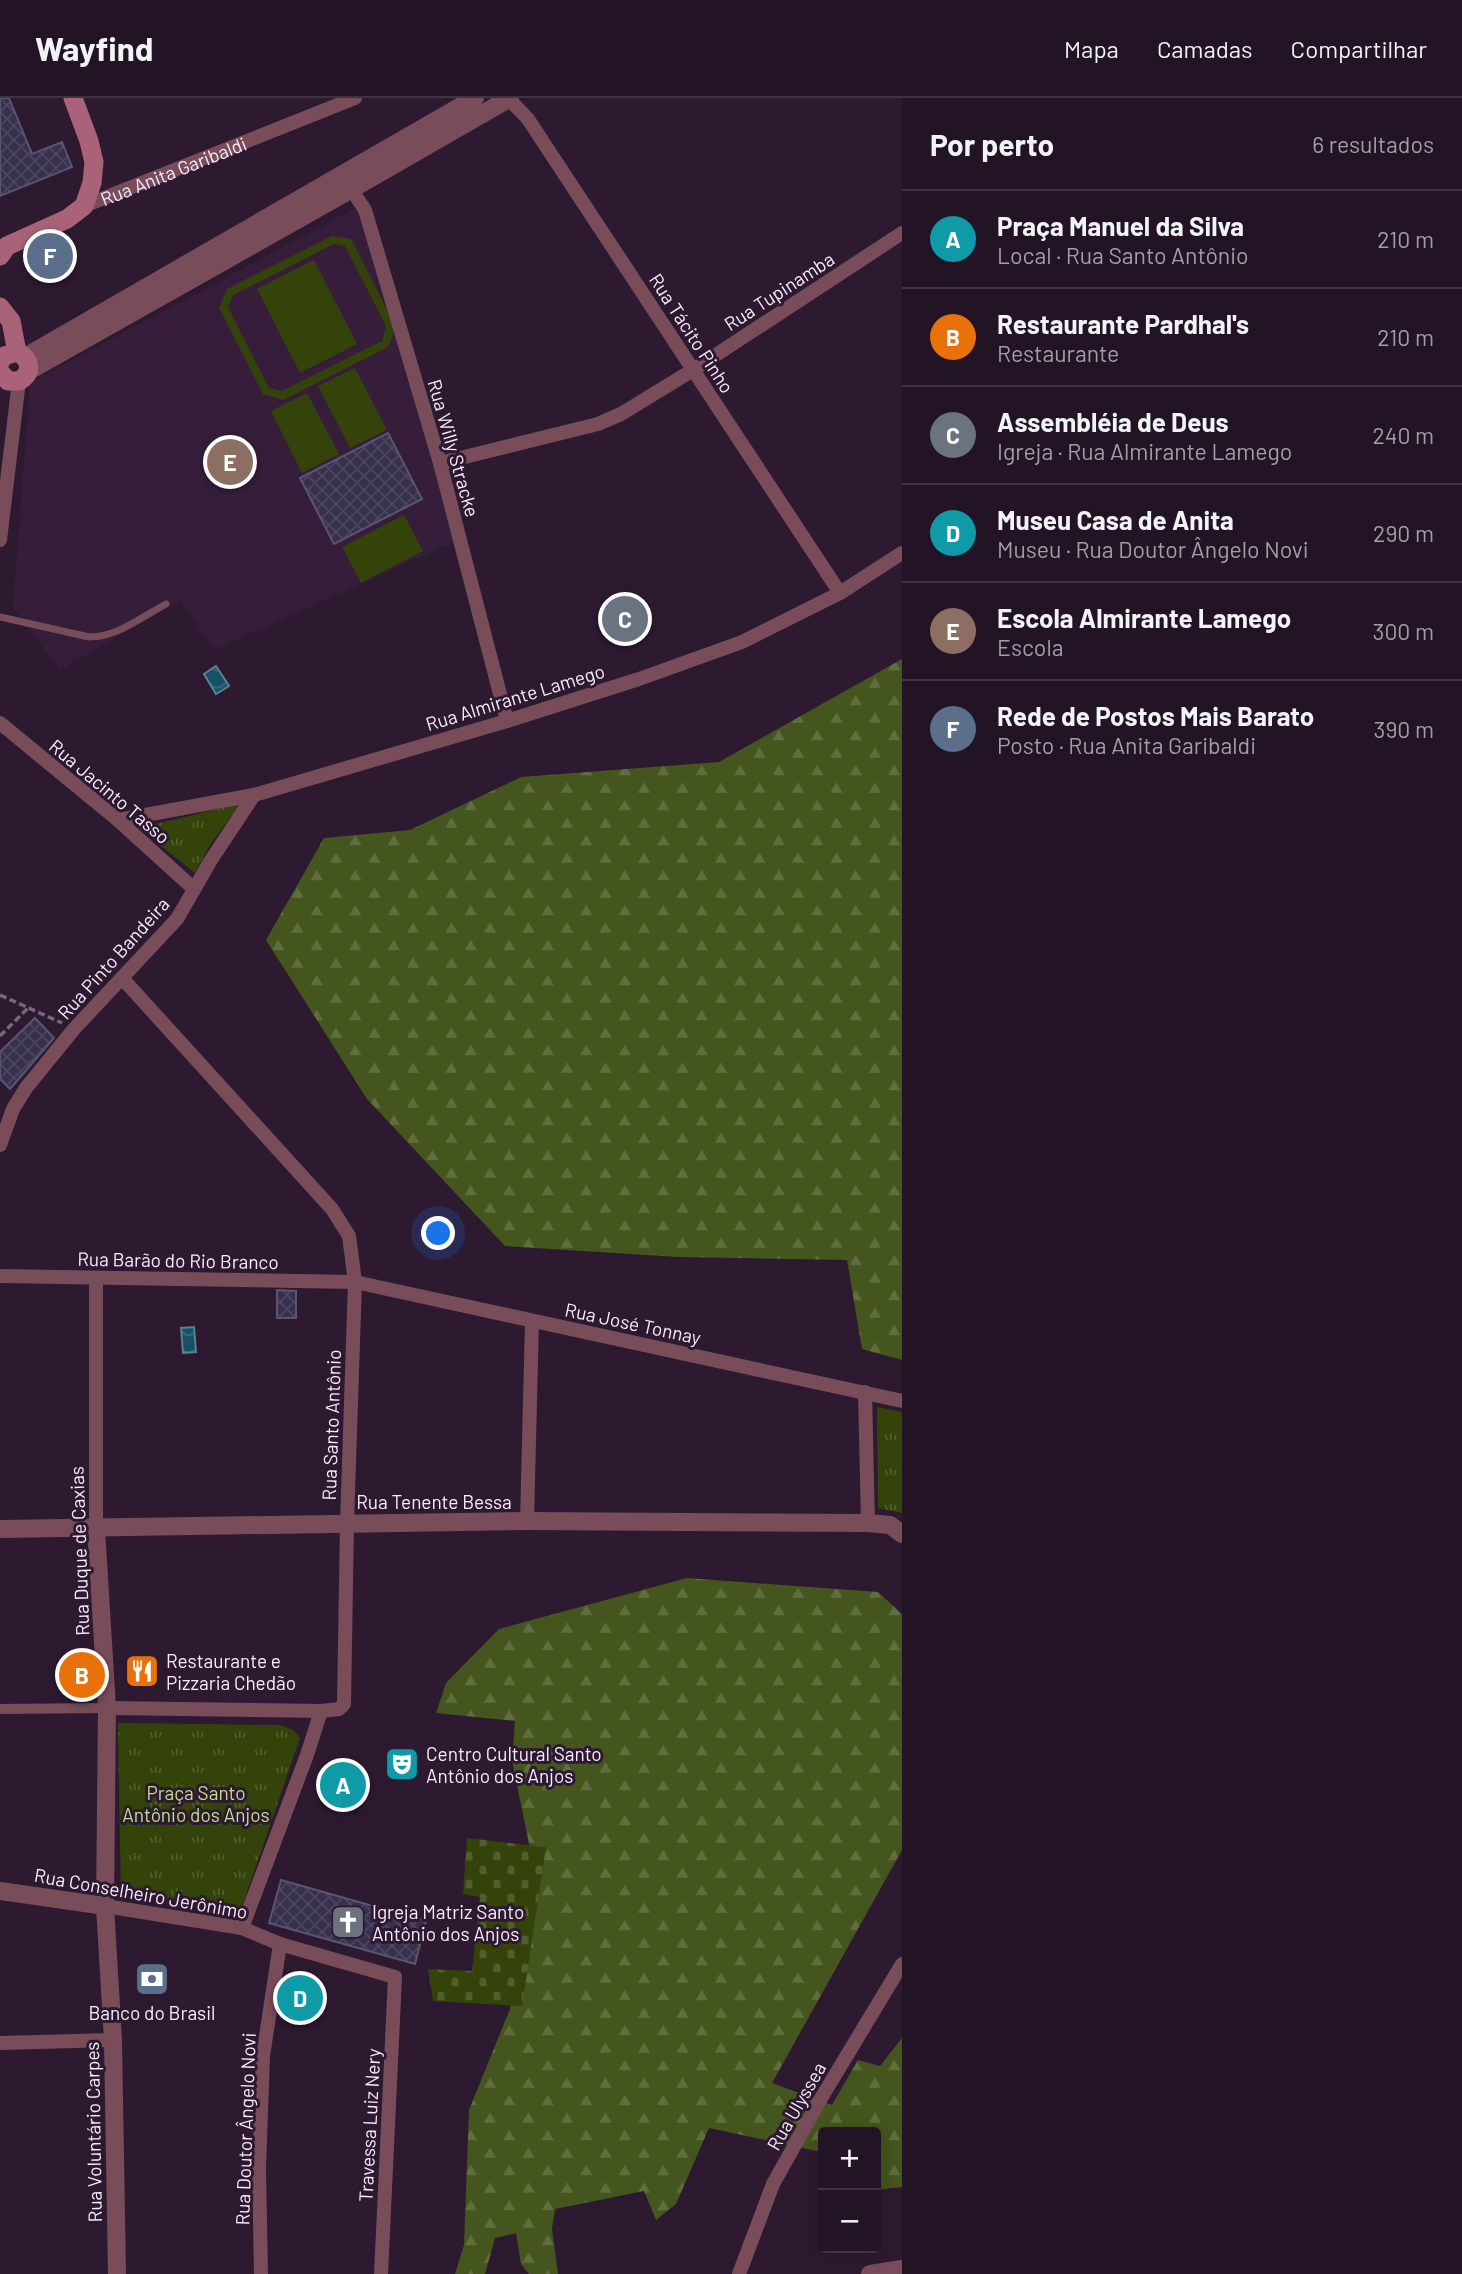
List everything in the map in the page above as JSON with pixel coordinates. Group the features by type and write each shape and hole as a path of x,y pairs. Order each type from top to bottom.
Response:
{"main road":[{"path":"72,98 94,162 92,183 84,206"},
{"name":"Rua Anita Garibaldi","path":"0,256 7,246 67,219 84,206"},
{"path":"0,308 11,321 10,368"}],"street":[{"name":"Rua Anita Garibaldi","path":"84,206 355,98"},
{"path":"347,182 475,98"},
{"path":"0,540 10,368 347,182 509,98"},
{"name":"Rua Tácito Pinho","path":"509,98 528,120 840,593"},
{"name":"Rua Willy Stracke","path":"347,182 365,210 440,463 507,721"},
{"name":"Rua Tupinamba","path":"440,463 598,424 621,414 902,233"},
{"name":"Rua Almirante Lamego","path":"118,820 254,794 507,721 639,679 743,642 840,593 902,553"},
{"name":"Rua Jacinto Tasso","path":"0,723 118,820 194,889"},
{"name":"Rua Pinto Bandeira","path":"0,1145 13,1109 26,1088 74,1029 177,919 254,794"},
{"name":"Rua Santo Antônio","path":"122,978 332,1209 349,1236 355,1282 347,1523 346,1697 339,1709 321,1711"},
{"name":"Rua Barão do Rio Branco","path":"0,1276 355,1282"},
{"name":"Rua Duque de Caxias","path":"96,1279 96,1528 107,1708 106,1906"},
{"name":"Rua José Tonnay","path":"355,1282 902,1401"},
{"path":"527,1521 532,1321"},
{"path":"865,1392 868,1523"},
{"name":"Rua Tenente Bessa","path":"0,1529 527,1521 868,1523 890,1525 902,1534"},
{"path":"0,1709 321,1711 243,1928"},
{"name":"Rua Conselheiro Jerônimo","path":"0,1891 243,1928 280,1944 395,1977"},
{"name":"Rua Voluntário Carpes","path":"106,1906 113,2039 117,2274"},
{"name":"Rua Doutor Ângelo Novi","path":"261,2274 259,2169 264,2056 280,1944"},
{"name":"Rua Ulyssea","path":"738,2274 773,2184 902,1964"},
{"name":"Travessa Luiz Nery","path":"381,2274 395,1977"},
{"path":"0,2043 113,2039"},
{"path":"870,2274 902,2269"}],"lane":[{"path":"0,617 101,637 166,604"}],"path":[{"path":"0,995 74,1029"},
{"path":"0,1036 29,1008"}],"shaded area":[{"path":"359,206 458,540 214,650 181,600 60,670 13,607 30,383"}],"green space":[{"path":"332,236 351,239 395,325 394,333 388,347 283,400 263,394 219,308 227,289","holes":["334,244 345,246 386,326 382,341 282,391 269,388 228,307 233,295"]},
{"path":"314,260 357,344 300,373 257,289"},
{"path":"355,368 387,430 350,448 318,386"},
{"path":"307,393 339,454 302,473 271,411"},
{"path":"404,515 423,551 361,583 342,547"},
{"path":"902,659 902,1360 862,1349 847,1260 678,1257 505,1246 367,1099 266,940 324,838 410,830 521,777 719,762"},
{"path":"239,804 211,843 195,873 139,828"},
{"path":"877,1407 902,1412 902,1513 878,1508"},
{"path":"687,1578 878,1592 902,1614 902,1850 772,2083 832,2105 858,2060 880,2066 902,2038 902,2187 881,2189 881,2127 818,2127 818,2151 709,2128 676,2204 656,2220 644,2191 555,2209 552,2229 558,2274 529,2274 521,2264 516,2233 495,2238 485,2274 455,2274 464,2245 469,2110 510,2009 534,1868 512,1761 515,1721 436,1713 446,1683 499,1629"},
{"name":"Praça Santo Antônio dos Anjos","path":"118,1723 280,1725 293,1730 300,1738 240,1913 121,1898"},
{"path":"467,1838 546,1847 522,2006 433,2001 428,1969 472,1971 480,1897 463,1894"}],"water":[{"path":"216,666 229,686 216,694 204,674"},
{"path":"194,1327 196,1352 183,1353 181,1328"}],"building":[{"path":"0,98 9,98 32,154 62,142 72,167 0,196"},
{"path":"388,433 422,499 334,544 300,478"},
{"path":"35,1018 54,1038 10,1089 0,1079 0,1052"},
{"path":"277,1290 296,1291 296,1318 277,1318"},
{"name":"Igreja Matriz Santo Antônio dos Anjos","path":"281,1880 426,1921 415,1964 269,1923"},
{"path":"288,1980 318,1986 312,2015 281,2009"}],"place":[{"name":"Rede de Postos Mais Barato","path":"50,256"},
{"name":"Escola Almirante Lamego","path":"230,462"},
{"name":"Assembléia de Deus","path":"625,619"},
{"name":"Restaurante e Pizzaria Chedão","path":"142,1671"},
{"name":"Restaurante Pardhal's","path":"82,1675"},
{"name":"Centro Cultural Santo Antônio dos Anjos","path":"402,1764"},
{"name":"Praça Manuel da Silva","path":"343,1785"},
{"name":"Igreja Matriz Santo Antônio dos Anjos","path":"348,1922"},
{"name":"Banco do Brasil","path":"152,1979"},
{"name":"Museu Casa de Anita","path":"300,1998"}]}
